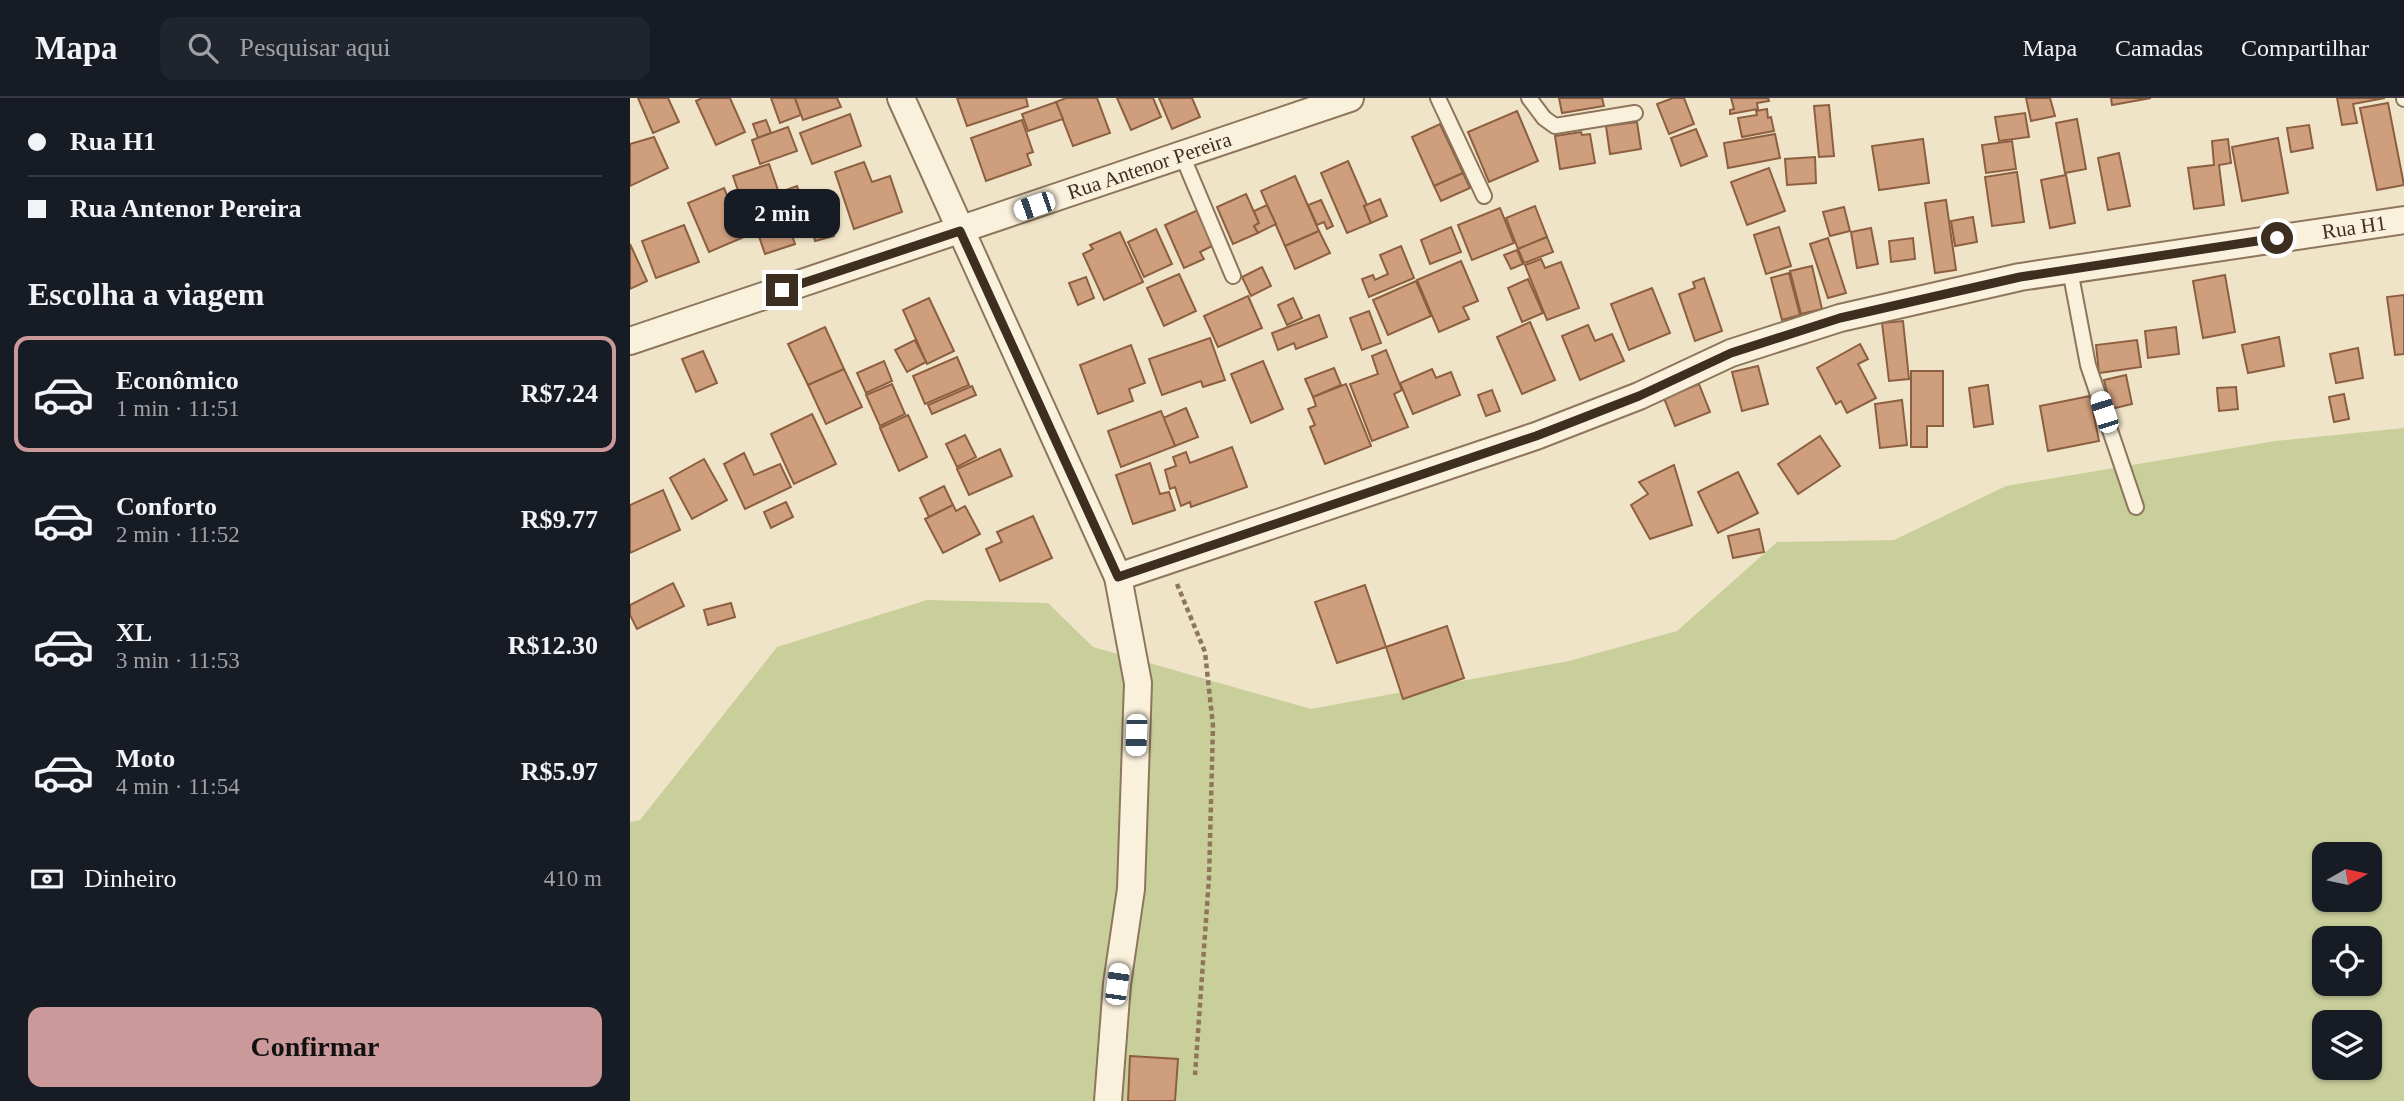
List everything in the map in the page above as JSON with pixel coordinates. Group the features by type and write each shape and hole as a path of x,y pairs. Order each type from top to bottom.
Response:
{"street":[{"path":"901,98 1118,577 1138,683 1131,889 1117,984 1108,1101"},
{"name":"Rua Antenor Pereira","path":"630,341 960,231 1338,100"},
{"name":"Rua H1","path":"1118,577 1536,436 1639,396 1731,353 1840,318 2020,277 2404,220"}],"lane":[{"path":"1438,98 1484,196"},
{"path":"1530,98 1544,118 1555,126 1635,113"},
{"path":"1182,155 1233,276"},
{"path":"2070,270 2088,365 2136,507"}],"path":[{"path":"1166,561 1205,652 1213,726 1209,878 1195,1075"}],"green space":[{"path":"2404,428 2404,1101 630,1101 630,822 640,820 777,647 927,600 1048,603 1093,647 1311,709 1569,661 1677,631 1777,542 1894,540 2006,486 2275,441"}],"building":[{"path":"638,98 668,98 679,122 653,133"},
{"path":"702,98 730,98 745,132 716,145 696,101"},
{"path":"771,98 795,98 801,115 780,123"},
{"path":"795,98 837,98 841,107 803,120"},
{"path":"957,98 1026,98 1028,106 967,126"},
{"path":"1066,98 1097,98 1110,133 1073,146 1056,102"},
{"path":"1117,98 1153,98 1161,117 1131,130"},
{"path":"1159,98 1192,98 1200,117 1172,129"},
{"path":"1559,98 1602,98 1604,106 1562,113"},
{"path":"1673,98 1684,98 1694,124 1669,134 1657,104"},
{"path":"1731,98 1768,98 1769,101 1757,103 1758,109 1730,114 1730,110 1734,109"},
{"path":"2026,98 2050,98 2055,116 2031,121"},
{"path":"2111,98 2151,98 2112,105"},
{"path":"2337,98 2385,98 2353,104 2357,123 2342,125"},
{"path":"1056,102 1063,119 1028,131 1022,114"},
{"path":"2388,103 2404,185 2377,190 2360,108"},
{"path":"1829,105 1834,156 1819,157 1814,106"},
{"path":"1767,109 1774,131 1742,137 1738,118 1757,115 1756,111"},
{"path":"1517,111 1538,161 1489,182 1468,132"},
{"path":"2025,113 2029,137 1999,141 1995,117"},
{"path":"850,114 861,146 812,164 800,133"},
{"path":"2077,119 2086,169 2065,173 2056,123"},
{"path":"766,120 771,133 758,138 753,124"},
{"path":"1022,120 1033,152 1027,154 1031,165 986,181 971,138"},
{"path":"1637,122 1641,149 1610,154 1606,126"},
{"path":"1440,124 1463,173 1434,186 1412,137"},
{"path":"2309,125 2313,148 2291,152 2287,128"},
{"path":"788,127 797,151 760,164 752,140"},
{"path":"1696,129 1707,156 1681,166 1671,138"},
{"path":"1581,132 1582,135 1590,134 1595,163 1560,169 1555,136"},
{"path":"1775,134 1780,158 1728,168 1724,143"},
{"path":"654,137 668,168 630,186 630,144"},
{"path":"2278,138 2288,193 2242,201 2232,147"},
{"path":"1923,139 1929,183 1879,190 1872,146"},
{"path":"2228,139 2231,163 2219,165 2224,205 2194,209 2188,168 2214,165 2212,141"},
{"path":"2012,141 2016,169 1986,173 1982,145"},
{"path":"2119,153 2130,206 2108,210 2098,158"},
{"path":"1815,157 1816,183 1787,185 1785,159"},
{"path":"1348,161 1367,205 1364,206 1371,223 1347,233 1321,173"},
{"path":"864,162 872,182 890,176 902,212 854,229 835,172"},
{"path":"769,164 779,193 743,205 733,176"},
{"path":"1769,168 1785,211 1747,225 1731,182"},
{"path":"2017,172 2024,222 1992,226 1985,177"},
{"path":"1463,173 1470,188 1441,201 1434,186"},
{"path":"2066,175 2075,223 2050,228 2041,180"},
{"path":"1295,176 1319,231 1285,246 1261,191"},
{"path":"797,186 802,200 821,194 834,236 815,241 813,232 798,237 783,191"},
{"path":"724,188 744,237 709,252 688,203"},
{"path":"1246,194 1259,223 1254,226 1258,233 1233,244 1217,207"},
{"path":"779,197 795,244 765,254 749,207"},
{"path":"1380,199 1387,216 1371,223 1364,206"},
{"path":"1321,200 1333,226 1327,229 1324,222 1317,225 1308,205"},
{"path":"1946,200 1956,270 1935,273 1925,203"},
{"path":"1267,205 1276,224 1258,233 1254,226 1259,223 1254,211"},
{"path":"1535,206 1547,237 1518,249 1506,218"},
{"path":"1844,207 1850,231 1830,236 1823,212"},
{"path":"1500,208 1514,243 1472,260 1458,225"},
{"path":"1198,210 1214,245 1200,252 1204,259 1184,268 1165,225"},
{"path":"1973,217 1977,242 1955,246 1951,221"},
{"path":"684,225 699,262 656,278 642,241"},
{"path":"1451,227 1461,252 1430,264 1421,240"},
{"path":"1779,227 1791,266 1766,274 1754,235"},
{"path":"1871,228 1878,264 1857,268 1851,232"},
{"path":"1156,229 1172,264 1144,277 1128,242"},
{"path":"1319,231 1330,253 1295,269 1285,246"},
{"path":"1120,232 1143,282 1104,300 1083,254 1093,249 1090,245"},
{"path":"1547,237 1553,252 1524,263 1518,249"},
{"path":"1828,238 1846,293 1828,298 1810,244"},
{"path":"1913,238 1915,259 1891,262 1889,241"},
{"path":"630,244 647,281 630,289"},
{"path":"1401,246 1414,278 1369,297 1362,279 1373,275 1375,280 1388,274 1380,255"},
{"path":"1517,250 1523,264 1511,269 1504,255"},
{"path":"1541,259 1545,268 1561,262 1579,308 1547,320 1525,265"},
{"path":"1461,261 1478,301 1463,307 1469,319 1439,332 1417,280"},
{"path":"1812,266 1822,309 1801,314 1790,271"},
{"path":"1262,267 1271,286 1251,296 1242,277"},
{"path":"1789,273 1800,315 1782,320 1771,278"},
{"path":"1179,274 1196,311 1164,326 1147,288"},
{"path":"2225,275 2235,332 2203,338 2193,281"},
{"path":"1086,277 1094,298 1078,305 1069,283"},
{"path":"1704,278 1722,331 1695,341 1679,294 1695,288 1693,282"},
{"path":"1528,279 1543,313 1522,322 1508,288"},
{"path":"1416,281 1431,316 1388,335 1373,300"},
{"path":"1652,288 1670,333 1629,350 1611,304"},
{"path":"2404,295 2404,354 2395,355 2387,297"},
{"path":"1248,296 1262,328 1218,347 1204,316"},
{"path":"929,298 954,351 927,364 903,310"},
{"path":"1293,298 1302,318 1287,325 1278,305"},
{"path":"1369,311 1381,343 1362,350 1350,318"},
{"path":"1319,315 1327,337 1296,349 1294,343 1278,350 1272,333"},
{"path":"1903,321 1909,379 1889,381 1882,323"},
{"path":"1530,322 1555,380 1522,394 1497,337"},
{"path":"1588,325 1595,341 1612,334 1624,361 1580,380 1562,336"},
{"path":"825,327 844,369 808,385 788,344"},
{"path":"2176,327 2179,354 2148,358 2145,331"},
{"path":"2279,337 2284,366 2248,373 2242,345"},
{"path":"1210,338 1225,380 1203,387 1201,381 1162,395 1149,359"},
{"path":"915,340 926,362 907,372 895,350"},
{"path":"2137,340 2141,367 2099,373 2096,345"},
{"path":"1860,344 1868,359 1858,364 1876,398 1847,413 1841,401 1836,404 1817,368"},
{"path":"1131,345 1145,383 1129,389 1133,401 1098,414 1080,365"},
{"path":"2358,348 2363,378 2336,383 2330,354"},
{"path":"1386,350 1402,390 1394,394 1408,427 1372,441 1350,384 1378,374 1372,356"},
{"path":"703,351 717,383 696,392 682,359"},
{"path":"957,357 969,385 925,404 913,376"},
{"path":"884,361 892,381 866,393 857,373"},
{"path":"1263,361 1283,409 1251,423 1231,374"},
{"path":"1758,366 1768,404 1742,411 1732,372"},
{"path":"1334,368 1341,385 1313,397 1305,379"},
{"path":"844,369 862,407 826,424 808,385"},
{"path":"1432,369 1436,378 1451,372 1460,395 1413,414 1400,383"},
{"path":"1911,371 1943,371 1943,426 1927,426 1927,447 1911,447"},
{"path":"2126,375 2132,404 2111,409 2104,380"},
{"path":"892,384 905,414 880,426 866,395"},
{"path":"1346,384 1371,446 1325,464 1310,427 1315,425 1308,409 1316,406 1313,397"},
{"path":"1699,384 1710,412 1675,426 1664,398"},
{"path":"1988,385 1993,424 1974,427 1969,388"},
{"path":"972,386 976,395 932,414 928,405"},
{"path":"2236,387 2238,409 2219,411 2217,388"},
{"path":"1492,390 1500,411 1486,416 1478,395"},
{"path":"2344,394 2349,419 2334,422 2329,397"},
{"path":"2090,396 2099,441 2048,451 2040,406"},
{"path":"1902,400 1907,445 1880,448 1875,404"},
{"path":"1186,408 1198,437 1175,446 1163,418"},
{"path":"1161,411 1175,446 1121,467 1108,431"},
{"path":"812,414 836,464 794,484 771,434"},
{"path":"908,415 927,457 899,471 880,428"},
{"path":"965,435 976,457 957,467 946,444"},
{"path":"1820,436 1840,466 1798,494 1778,464"},
{"path":"1232,447 1247,487 1191,507 1190,502 1181,506 1175,487 1170,489 1165,470 1176,466 1173,457 1186,452 1190,463"},
{"path":"1000,449 1012,476 969,495 957,469"},
{"path":"744,453 754,475 780,464 791,487 745,509 724,464"},
{"path":"704,459 727,500 692,519 670,478"},
{"path":"1150,463 1160,494 1169,492 1175,510 1133,524 1116,475"},
{"path":"1674,465 1692,525 1650,539 1631,505 1648,494 1639,482"},
{"path":"1738,472 1758,513 1718,533 1698,492"},
{"path":"944,486 953,505 929,517 920,498"},
{"path":"663,490 680,530 630,553 630,505"},
{"path":"786,502 793,517 771,528 764,512"},
{"path":"953,505 956,511 965,506 980,534 943,553 925,519"},
{"path":"1033,516 1052,558 1000,581 986,549 1002,542 997,532"},
{"path":"1759,529 1764,552 1733,558 1728,536"},
{"path":"673,583 684,606 637,629 630,615 630,605"},
{"path":"1365,585 1386,647 1337,663 1315,602"},
{"path":"731,603 735,617 708,625 704,610"},
{"path":"1447,626 1464,678 1403,699 1386,647"},
{"path":"1130,1056 1178,1059 1175,1101 1128,1101"}],"route":[{"path":"782,290 960,231 1118,577 1536,436 1639,396 1731,353 1840,318 2020,277 2277,238"}]}
